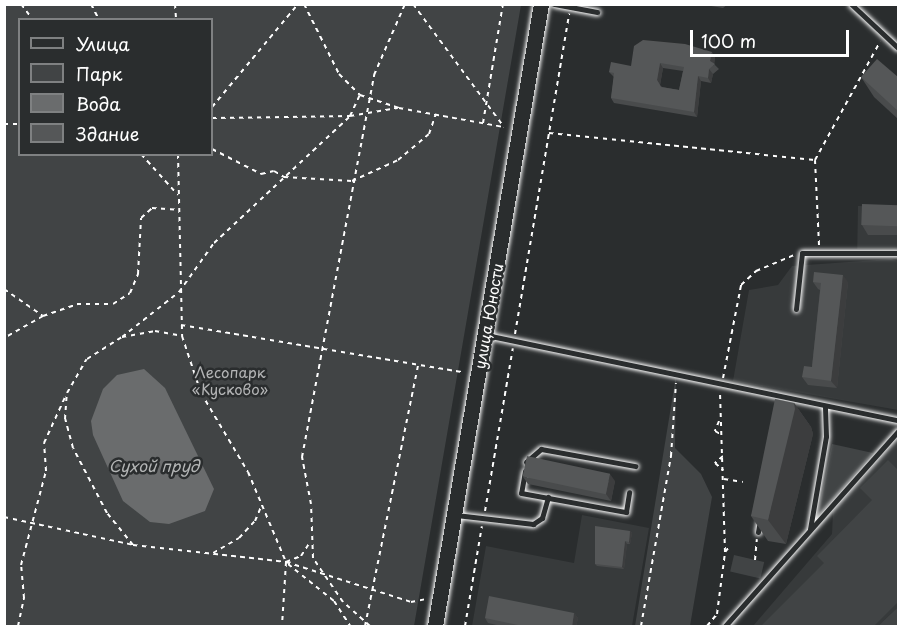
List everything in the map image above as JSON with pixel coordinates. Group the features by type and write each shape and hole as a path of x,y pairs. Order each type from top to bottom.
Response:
{"main road":[{"name":"улица Юности","path":"435,627 541,4"}],"lane":[{"path":"554,4 597,12"},
{"path":"851,4 898,48"},
{"path":"796,309 802,253 898,253"},
{"path":"485,335 721,387 898,420"},
{"path":"784,411 786,400"},
{"path":"810,531 826,436 825,407"},
{"path":"724,627 898,431"},
{"path":"629,492 626,512 520,493 526,461 541,449 635,466"},
{"path":"454,515 532,524 542,518 548,497"},
{"path":"758,532 762,510"}],"path":[{"path":"21,4 32,18"},
{"path":"91,4 98,18"},
{"path":"213,106 298,4"},
{"path":"304,4 339,74 360,95 399,108 504,127 413,4"},
{"path":"370,627 364,626 324,576 313,558 311,504 302,457 370,100 383,50 405,4"},
{"path":"483,123 503,4"},
{"path":"465,627 570,7"},
{"path":"819,253 815,159 884,34"},
{"path":"18,627 24,598 21,565 46,471 44,442 67,393 87,359 122,337 179,292 213,243 350,116 360,95"},
{"path":"213,118 350,116 399,108"},
{"path":"213,150 261,174 274,171 284,177 355,180 398,160 429,134 436,114"},
{"path":"549,134 815,159"},
{"path":"143,156 178,195"},
{"path":"178,156 179,292 182,336 201,393 248,472 286,562 282,627"},
{"path":"4,338 43,316 77,304 112,304 130,293 138,274 141,218 152,208 178,210"},
{"path":"707,627 717,614 725,552 720,421 721,387 741,285 756,271 786,256 802,253"},
{"path":"4,289 43,316"},
{"path":"181,325 463,372"},
{"path":"122,337 154,330 182,336"},
{"path":"364,626 375,593 418,365"},
{"path":"641,627 671,456 676,376"},
{"path":"67,393 65,419 73,448 107,513 133,545"},
{"path":"720,421 714,426 722,435"},
{"path":"723,456 715,463 723,470"},
{"path":"724,479 744,482"},
{"path":"213,553 239,537 255,521 262,505"},
{"path":"4,517 133,545 286,562 375,593 411,602 426,599"},
{"path":"755,560 758,532"},
{"path":"286,562 301,556 311,541"},
{"path":"725,552 730,546"},
{"path":"286,562 334,601 350,627"}],"shaded area":[{"path":"858,206 898,207 897,250 857,249"},
{"path":"891,259 898,261 898,410 733,381 749,290 778,285 792,266"},
{"path":"898,438 898,607 878,626 753,626 832,534 833,512"},
{"path":"582,515 649,528 632,626 472,626 486,546 574,563"}],"green space":[{"name":"Лесопарк «Кусково»","path":"4,5 521,5 414,626 5,626"},
{"path":"676,376 675,448 701,474 712,497 690,626 635,626"},
{"path":"832,444 873,453 817,517"},
{"path":"888,460 898,470 898,602 874,626 761,626 824,563 817,556 872,500 860,488"},
{"path":"734,555 764,562 760,579 730,572"},
{"path":"898,607 898,626 878,626"}],"water":[{"name":"Сухой пруд","path":"144,369 165,388 214,489 205,511 169,524 150,522 123,501 93,435 91,421 103,389 117,375"}],"building":[{"path":"643,40 685,44 712,52 710,61 715,64 709,69 708,78 698,76 694,112 611,98 614,73 609,72 611,62 631,66 634,46","holes":["660,63 684,67 679,90 661,87 657,80"]},
{"path":"877,59 898,77 898,111 861,77"},
{"path":"862,204 898,205 897,226 861,225"},
{"path":"814,272 843,275 831,381 802,377 804,366 812,367 821,283 813,282"},
{"path":"775,399 794,403 795,409 768,520 751,516"},
{"path":"527,456 610,474 606,494 523,477"},
{"path":"595,526 630,531 629,542 625,541 622,567 595,564"},
{"path":"489,596 574,613 572,627 527,627 485,618"}]}
